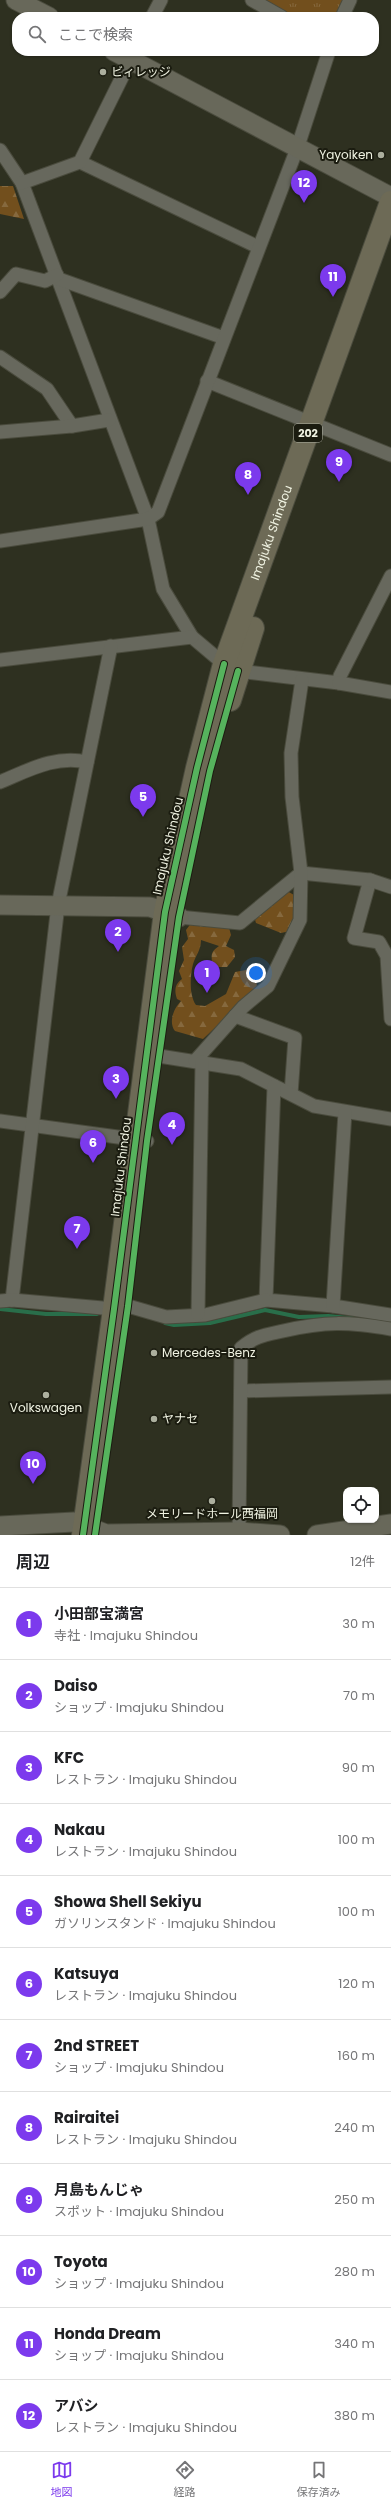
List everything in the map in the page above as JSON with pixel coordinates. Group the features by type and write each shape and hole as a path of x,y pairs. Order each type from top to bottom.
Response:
{"highway":[{"name":"Imajuku Shindou","path":"89,1531 121,1308 141,1140 172,914 210,771 231,667 317,425 391,202"},
{"name":"Imajuku Shindou","path":"317,425 391,240"},
{"name":"Imajuku Shindou","path":"141,1140 159,1056 172,914"}],"street":[{"path":"16,0 39,12"},
{"path":"155,12 161,0"},
{"path":"252,0 273,12"},
{"path":"344,12 350,0"},
{"path":"22,183 80,162 132,56"},
{"path":"134,56 391,197"},
{"path":"0,541 148,519 158,512 258,247 298,146 327,56"},
{"path":"0,150 22,183 58,277 109,420 148,519 163,589 192,636 231,667 302,680 339,683 391,692"},
{"path":"80,162 258,247"},
{"path":"0,292 16,274 45,281 58,277 224,338"},
{"path":"0,357 47,389 72,426"},
{"path":"207,381 391,455"},
{"path":"0,432 72,426 109,420"},
{"path":"339,683 340,676 391,576"},
{"path":"0,660 192,636"},
{"path":"111,646 58,905 32,1124 6,1301 121,1308 166,1317 198,1314 266,1300 332,1306 391,1315"},
{"path":"198,1314 199,1061 235,1016 268,986 300,920 301,873 292,797 291,753 302,680"},
{"path":"0,782 47,762 72,759 87,762"},
{"path":"0,905 150,907 172,914 240,923 301,873 370,880 391,887"},
{"path":"370,880 354,938 379,942 387,956 391,1019"},
{"path":"235,1016 295,1038 291,1094"},
{"path":"159,1056 242,1068 314,1106 391,1119"},
{"path":"266,1300 274,1086"},
{"path":"332,1306 345,1112"},
{"path":"0,1121 32,1124 141,1140"},
{"path":"239,1532 241,1348 253,1338 321,1323 347,1323 391,1329"},
{"path":"241,1391 391,1387"},
{"path":"0,1526 74,1522 89,1531 106,1534 239,1532 280,1535"},
{"path":"317,1535 391,1524"}],"green space":[{"path":"264,0 344,0 339,12 287,12"},
{"path":"0,186 13,186 24,219 0,214"},
{"path":"287,891 294,895 296,918 290,931 281,933 256,923 254,916"},
{"path":"192,922 228,924 231,935 226,946 234,950 235,957 227,967 218,967 212,962 212,952 219,946 201,940 191,974 191,991 196,1005 205,1006 226,994 235,972 246,970 252,972 256,976 257,988 203,1039 175,1031 172,1024 174,1011 181,1001 177,999 175,990 178,983 182,979 179,971 184,960 182,947 188,939 186,930"}],"waterway":[{"path":"0,1309 46,1314 97,1314"},
{"path":"165,1323 174,1325 210,1323 265,1310 299,1317 328,1316 391,1322"}],"cycle path":[{"path":"83,1535 114,1309 165,912 197,768 224,664"},
{"path":"95,1535 128,1306 147,1141 179,917 210,771 238,671"}],"place":[{"name":"ビィレッジ","path":"103,72"},
{"name":"Yayoiken","path":"381,155"},
{"name":"アバシ","path":"304,203"},
{"name":"Honda Dream","path":"333,297"},
{"name":"月島もんじゃ","path":"339,482"},
{"name":"Rairaitei","path":"248,495"},
{"name":"Showa Shell Sekiyu","path":"143,817"},
{"name":"Daiso","path":"118,952"},
{"name":"小田部宝満宮","path":"207,993"},
{"name":"KFC","path":"116,1099"},
{"name":"Nakau","path":"172,1145"},
{"name":"Katsuya","path":"93,1163"},
{"name":"2nd STREET","path":"77,1249"},
{"name":"Mercedes-Benz","path":"154,1353"},
{"name":"Volkswagen","path":"46,1395"},
{"name":"ヤナセ","path":"154,1419"},
{"name":"Toyota","path":"33,1484"},
{"name":"メモリードホール西福岡","path":"212,1501"}]}
